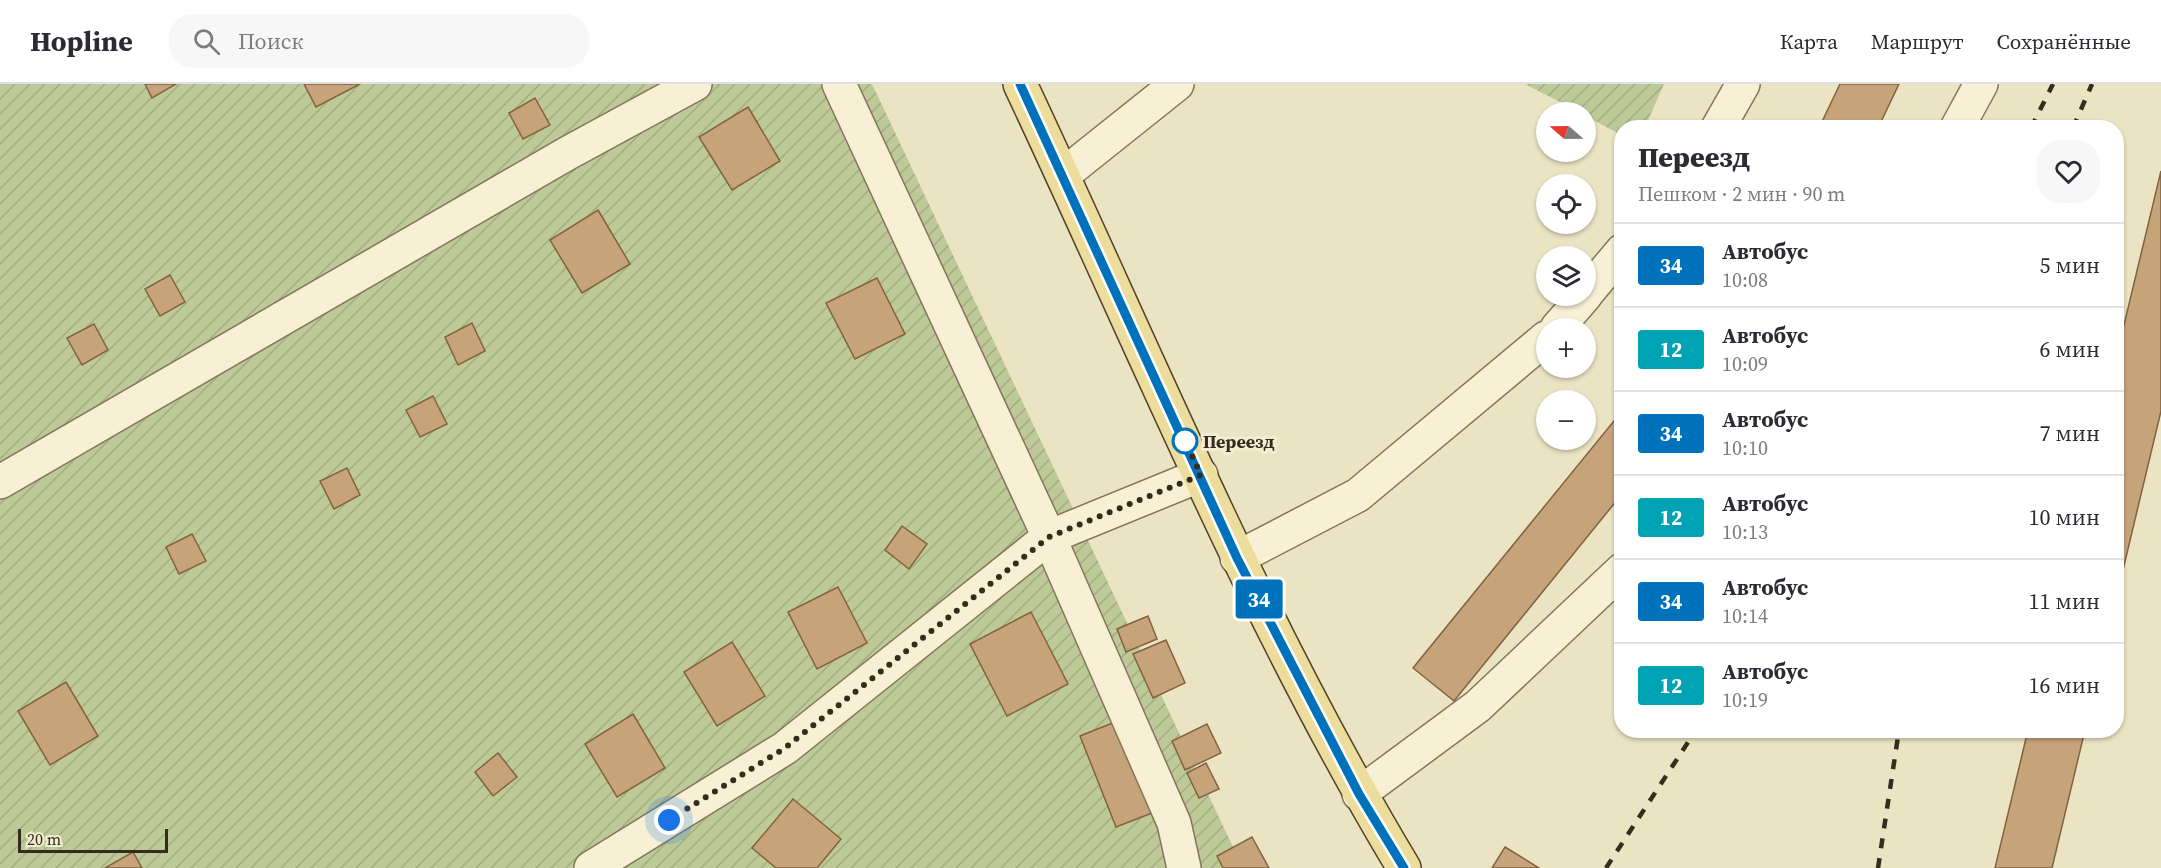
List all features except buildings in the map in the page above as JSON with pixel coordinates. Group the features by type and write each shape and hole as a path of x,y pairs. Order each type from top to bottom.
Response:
{"main road":[{"path":"1020,84 1201,475 1237,558 1359,794 1404,868"}],"lane":[{"path":"0,482 568,153 695,84"},
{"path":"839,84 1049,537 1174,823 1184,868"},
{"path":"1063,175 1177,84"},
{"path":"1723,120 1743,84"},
{"path":"1961,120 1981,84"},
{"path":"1596,282 1614,261"},
{"path":"1565,318 1576,306"},
{"path":"1237,558 1358,495 1536,346"},
{"path":"591,868 785,748 1049,537 1201,475"},
{"path":"1359,794 1478,706 1614,578"}],"green space":[{"path":"0,84 872,84 1243,868 0,868"},
{"path":"1525,84 1664,84 1648,120 1614,120 1614,131 1596,121 1596,102 1560,102"}],"railway":[{"path":"2035,120 2053,84"},
{"path":"2076,120 2092,84"},
{"path":"1606,868 1691,738"},
{"path":"1878,868 1898,738"}],"bus line":[{"name":"34","path":"1020,84 1201,475 1237,558 1359,794 1404,868"}],"place":[{"name":"Переезд","path":"1185,441"}],"route":[{"path":"669,820 785,748 1049,537 1201,475 1181,432 1185,441"}]}
